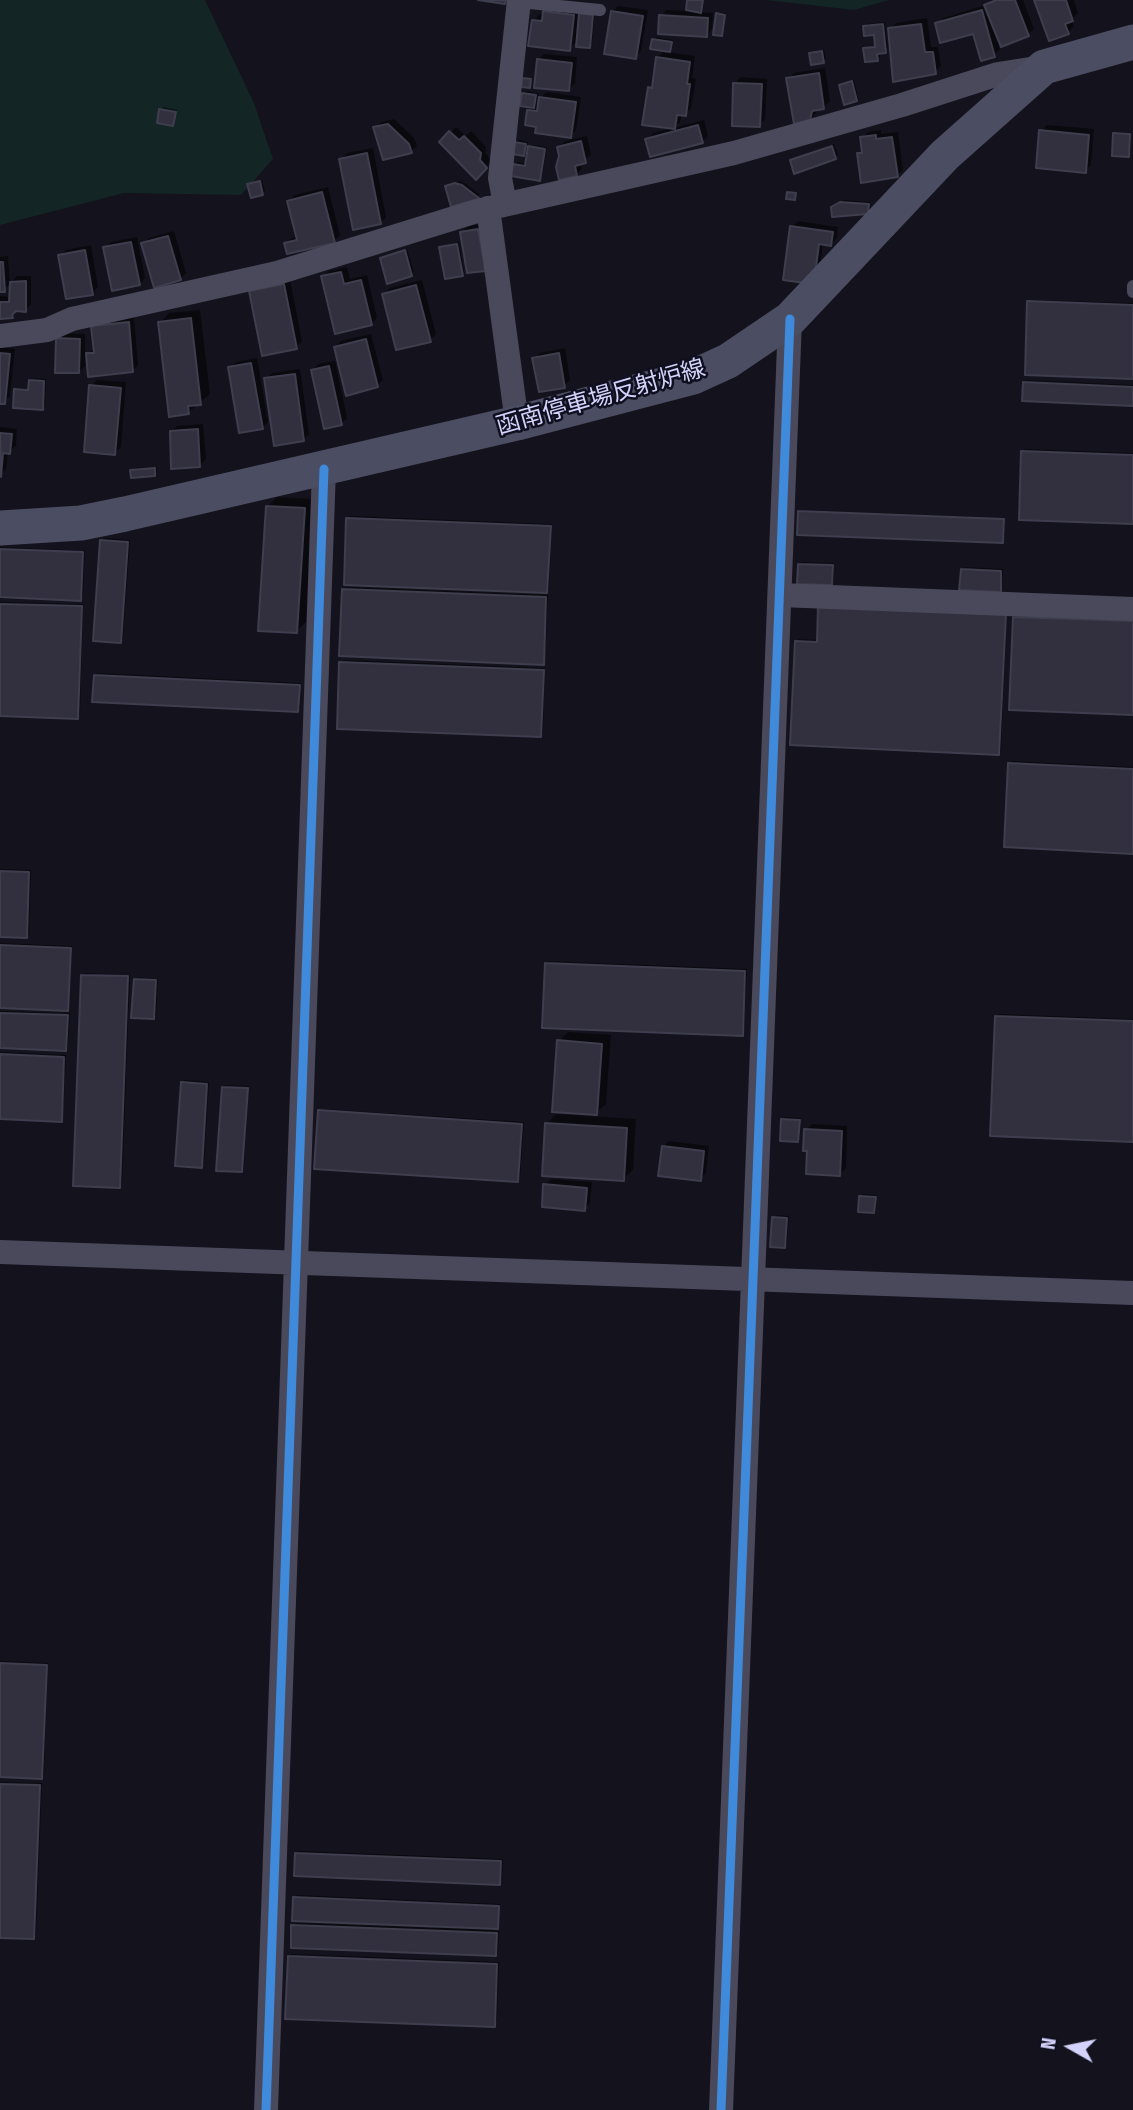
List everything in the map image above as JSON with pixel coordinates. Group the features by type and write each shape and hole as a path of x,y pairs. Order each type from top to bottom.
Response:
{"main road":[{"name":"函南停車場反射炉線","path":"0,528 81,523 517,423 693,377 728,361 790,320 945,155 1044,67 1133,42"}],"street":[{"path":"517,423 496,206 519,1"},
{"path":"0,336 47,330 72,319 277,273 496,206 734,153 902,105 998,74 1044,67"},
{"path":"721,2110 790,320"},
{"path":"266,2110 324,469"},
{"path":"780,594 1133,609"},
{"path":"0,1252 1133,1293"}],"lane":[{"path":"519,1 600,10"},
{"path":"1133,286 1133,292"}],"shaded area":[{"path":"0,0 205,0 254,103 273,159 241,195 124,193 0,225"},
{"path":"766,0 889,0 854,10"}],"building":[{"path":"478,0 506,0 505,4"},
{"path":"687,0 703,0 701,13 686,10"},
{"path":"996,0 1015,0 1029,36 1001,47 984,5"},
{"path":"1034,0 1066,0 1073,21 1065,24 1069,34 1049,41"},
{"path":"982,10 995,57 981,61 973,34 940,43 935,23"},
{"path":"543,11 574,15 570,51 528,46 532,20 542,21"},
{"path":"611,11 643,16 636,59 604,54"},
{"path":"579,13 593,15 590,48 576,47"},
{"path":"716,13 725,15 722,36 713,35"},
{"path":"659,15 708,18 707,37 658,34"},
{"path":"883,24 886,53 877,54 878,61 865,62 863,48 875,47 874,35 864,36 863,26"},
{"path":"921,24 925,52 933,52 936,74 893,82 888,28"},
{"path":"652,39 672,42 670,52 650,49"},
{"path":"822,51 824,63 811,65 809,53"},
{"path":"656,57 690,62 686,116 677,115 675,129 642,125 648,87 652,88"},
{"path":"537,59 572,63 569,91 534,88"},
{"path":"819,73 824,109 812,111 810,121 794,124 786,78"},
{"path":"522,78 531,79 530,88 521,87"},
{"path":"852,81 857,101 844,105 839,85"},
{"path":"733,83 762,84 760,127 732,126"},
{"path":"522,93 536,95 534,108 520,106"},
{"path":"539,97 576,102 571,138 535,133 536,127 525,125 527,110 537,111"},
{"path":"159,109 176,112 173,126 157,123"},
{"path":"388,124 409,144 412,153 383,160 373,127"},
{"path":"698,125 703,143 650,157 645,139"},
{"path":"1039,130 1089,135 1086,173 1036,168"},
{"path":"449,131 459,140 464,136 481,153 480,160 487,168 476,180 439,142"},
{"path":"1113,133 1130,134 1129,157 1112,156"},
{"path":"876,135 876,139 892,137 898,177 861,183 857,153 862,153 860,137"},
{"path":"581,141 586,163 575,166 577,176 559,180 556,167 559,156 557,147"},
{"path":"514,142 526,144 524,156 512,154"},
{"path":"528,146 545,149 540,181 511,176 513,164 525,166"},
{"path":"832,146 836,159 794,174 790,160"},
{"path":"367,153 381,224 353,230 339,159"},
{"path":"260,181 263,195 251,198 247,184"},
{"path":"455,183 480,199 451,207 445,186"},
{"path":"322,192 335,243 287,254 284,243 297,240 287,201"},
{"path":"787,192 796,193 795,200 786,199"},
{"path":"840,202 869,204 868,214 832,217 831,207"},
{"path":"790,226 833,232 831,246 819,244 815,275 805,283 783,280"},
{"path":"478,229 486,271 467,273 460,232"},
{"path":"168,236 181,280 154,288 141,243"},
{"path":"131,242 140,285 112,291 103,247"},
{"path":"457,244 463,276 445,279 439,247"},
{"path":"85,250 93,295 66,299 58,255"},
{"path":"405,250 412,276 387,284 380,258"},
{"path":"0,262 3,262 5,292 0,292"},
{"path":"341,272 344,284 361,280 372,325 335,334 321,276"},
{"path":"26,281 26,312 16,311 12,315 13,318 0,319 0,302 9,302 10,282"},
{"path":"284,284 297,349 262,356 249,291"},
{"path":"416,285 431,342 396,350 382,294"},
{"path":"1027,301 1133,305 1133,379 1025,375"},
{"path":"191,318 201,405 188,406 189,414 169,417 158,322"},
{"path":"129,322 133,372 88,377 86,353 94,353 91,326"},
{"path":"56,338 80,339 79,373 55,373"},
{"path":"366,339 378,387 346,396 334,347"},
{"path":"0,353 10,354 5,404 0,404"},
{"path":"559,353 565,388 539,392 532,358"},
{"path":"251,363 263,429 239,433 228,367"},
{"path":"329,366 342,425 324,429 311,370"},
{"path":"295,374 304,441 274,446 264,378"},
{"path":"29,380 44,381 43,410 13,408 14,389 28,390"},
{"path":"1023,382 1133,387 1133,406 1022,401"},
{"path":"89,385 121,388 115,455 84,452"},
{"path":"198,429 200,467 171,469 170,431"},
{"path":"0,433 12,434 10,454 3,453 1,477"},
{"path":"1021,451 1133,455 1133,524 1019,520"},
{"path":"155,468 155,476 131,478 130,470"},
{"path":"266,506 305,508 297,633 258,631"},
{"path":"798,511 1004,519 1003,543 797,535"},
{"path":"346,518 551,526 547,593 344,585"},
{"path":"100,540 128,542 121,643 93,641"},
{"path":"0,549 83,552 81,601 0,597"},
{"path":"798,564 833,565 832,585 797,584"},
{"path":"961,569 1001,571 1001,592 959,590"},
{"path":"342,589 546,597 544,665 339,656"},
{"path":"0,604 82,606 78,719 0,716"},
{"path":"818,605 1006,614 999,755 790,745 795,641 817,642"},
{"path":"1013,617 1133,621 1133,715 1009,710"},
{"path":"339,662 544,670 541,737 337,729"},
{"path":"94,675 300,685 298,712 92,702"},
{"path":"1008,763 1133,769 1133,854 1004,847"},
{"path":"0,871 29,872 27,938 0,937"},
{"path":"0,945 71,948 68,1011 0,1008"},
{"path":"545,963 745,971 743,1036 542,1028"},
{"path":"81,975 128,976 120,1188 73,1186"},
{"path":"134,979 156,980 154,1019 131,1018"},
{"path":"0,1013 68,1015 66,1051 0,1048"},
{"path":"995,1016 1133,1021 1133,1142 990,1136"},
{"path":"557,1040 602,1044 597,1115 552,1112"},
{"path":"0,1054 64,1057 62,1122 0,1119"},
{"path":"181,1082 207,1084 202,1168 175,1166"},
{"path":"222,1087 248,1088 242,1172 216,1171"},
{"path":"318,1110 522,1124 518,1182 314,1169"},
{"path":"781,1119 800,1120 798,1142 780,1141"},
{"path":"545,1123 627,1128 624,1181 542,1176"},
{"path":"804,1129 842,1131 840,1176 806,1174"},
{"path":"662,1146 704,1151 701,1181 658,1176"},
{"path":"543,1184 587,1188 585,1211 542,1207"},
{"path":"859,1196 876,1197 874,1213 858,1212"},
{"path":"772,1217 787,1218 785,1248 770,1247"},
{"path":"0,1663 47,1665 42,1779 0,1777"},
{"path":"0,1784 40,1785 34,1939 0,1938"},
{"path":"295,1853 501,1861 500,1885 294,1876"},
{"path":"293,1897 499,1906 498,1929 292,1921"},
{"path":"291,1925 497,1933 496,1956 291,1948"},
{"path":"288,1956 497,1964 495,2027 285,2019"}],"cycle path":[{"path":"721,2110 790,319"},
{"path":"266,2110 324,469"}]}
